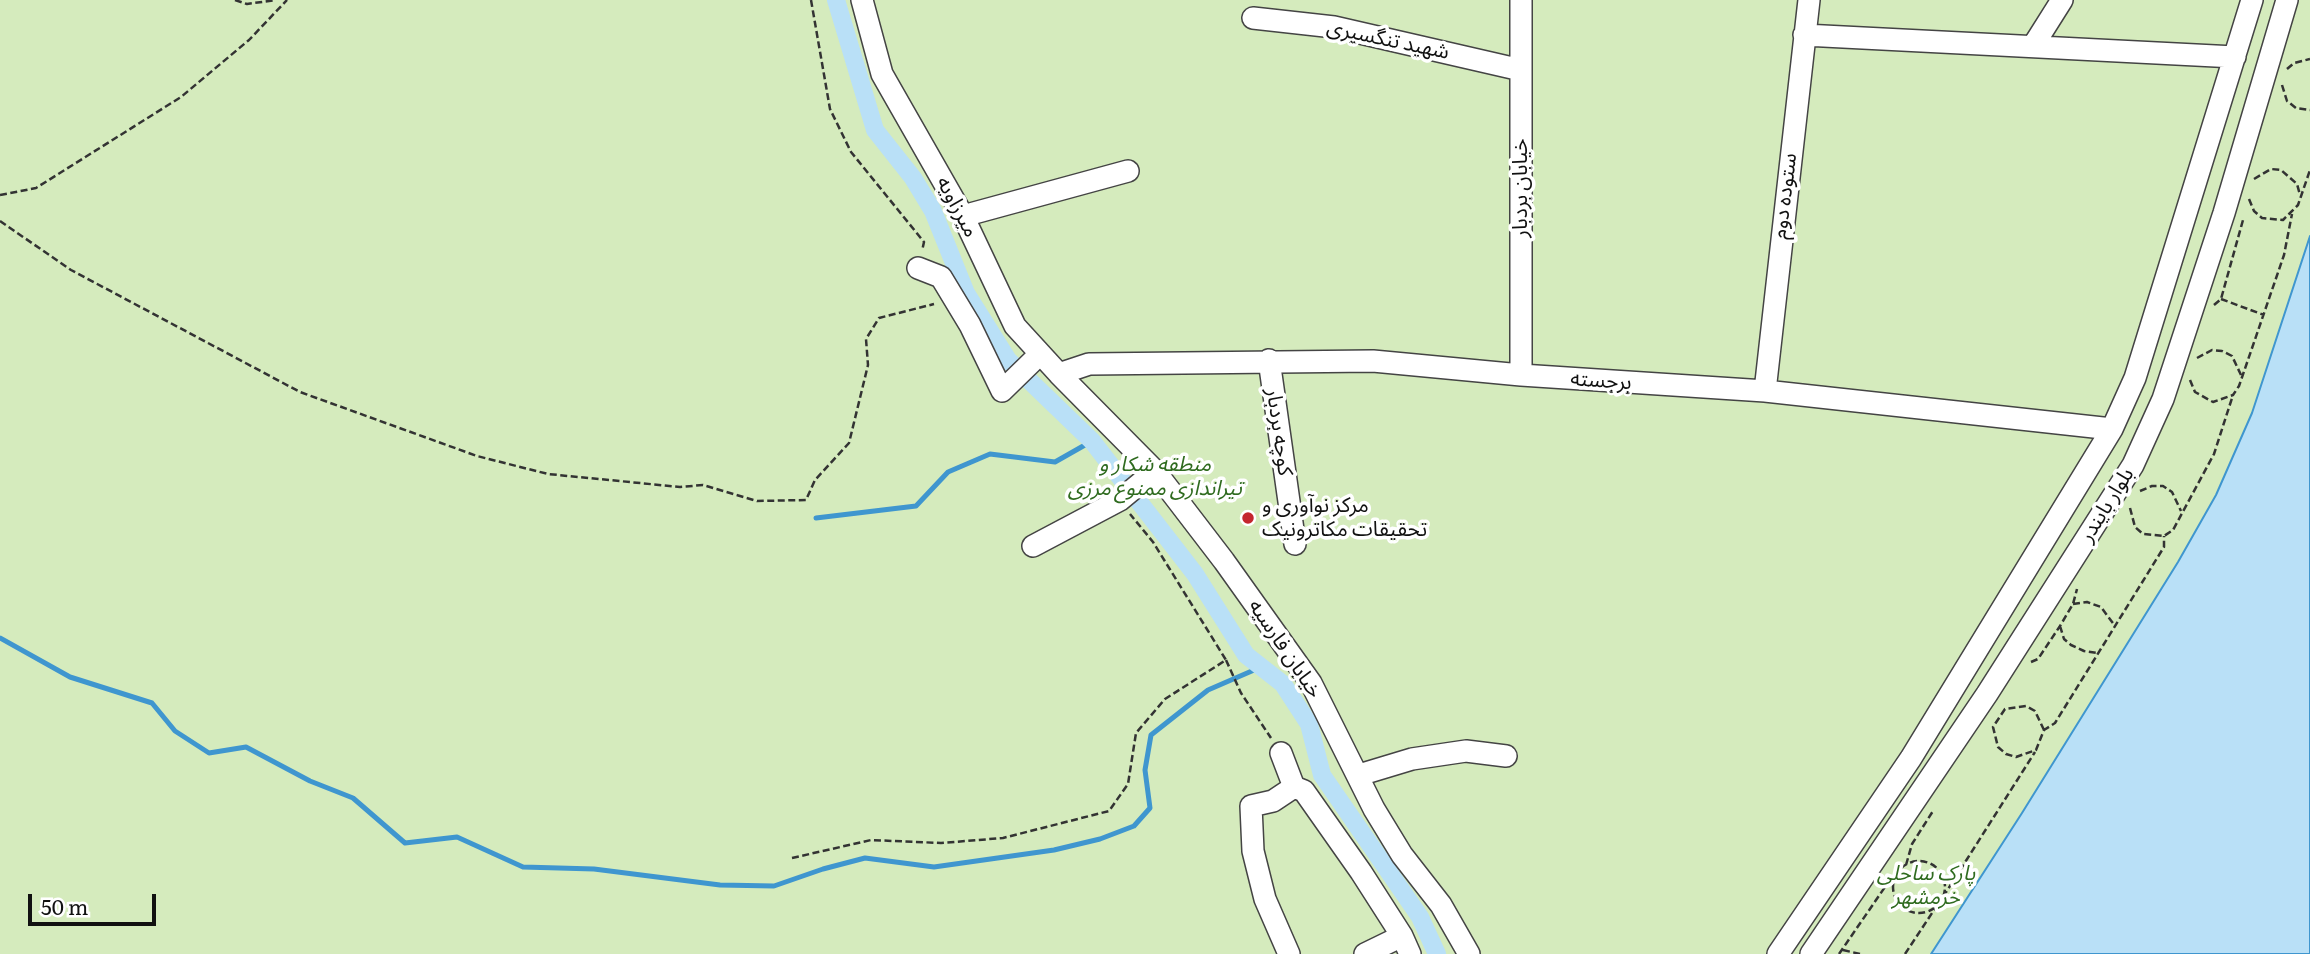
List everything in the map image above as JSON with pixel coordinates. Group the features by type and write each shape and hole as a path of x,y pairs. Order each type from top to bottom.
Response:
{"street":[{"name":"میرزاویه","path":"862,0 882,74 963,216 1015,326 1029,365 1059,374"},
{"name":"خیابان بردبار","path":"1521,0 1521,376"},
{"name":"ستوده دوم","path":"1765,391 1809,0"},
{"path":"2033,46 2062,0"},
{"name":"بلوار بایندر","path":"1778,954 1961,677 2112,429 2135,378 2252,0"},
{"name":"بلوار بایندر","path":"1811,954 1987,694 2133,465 2163,399 2224,213 2287,0"},
{"name":"شهید تنگسیری","path":"1253,18 1334,27 1521,71"},
{"path":"1804,35 2235,57"},
{"path":"963,216 1128,171"},
{"path":"918,268 941,277 956,298 1002,391 1029,365"},
{"name":"کوچه بردبار","path":"1269,360 1294,544"},
{"name":"برجسته","path":"1059,374 1089,364 1373,361 1521,376 1765,391 2112,429"},
{"name":"خیابان فارسیه","path":"1059,374 1136,488 1224,561 1311,683 1402,855 1441,905 1469,954"},
{"path":"1033,546 1136,488"},
{"path":"1961,677 1987,694"},
{"path":"1281,753 1294,787 1304,792 1406,945 1364,954"},
{"path":"1359,775 1412,759 1452,753 1506,756"},
{"path":"1289,954 1265,899 1253,852 1251,806 1273,801 1294,787"}],"path":[{"path":"235,0 247,4 276,0"},
{"path":"0,195 36,188 181,97 249,40 286,0"},
{"path":"811,0 830,109 850,152 924,242 918,268"},
{"path":"2286,70 2294,63 2310,60"},
{"path":"2282,80 2287,101 2295,108 2310,110"},
{"path":"2253,181 2271,169 2281,170 2297,184 2300,195"},
{"path":"2130,507 2135,527 2153,537 2164,536 2179,522 2181,511 2190,502 2214,454 2284,255 2292,214 2310,170"},
{"path":"2249,191 2249,202 2262,218 2283,220 2292,214"},
{"path":"0,221 71,270 300,393 477,456 548,474 680,487 703,485 757,501 807,500 815,480 849,443 868,365 866,339 879,318 956,298"},
{"path":"2221,299 2264,315"},
{"path":"2194,361 2202,354 2222,351 2239,365 2241,375"},
{"path":"2190,371 2190,382 2203,399 2224,400 2233,395"},
{"path":"2134,497 2152,486 2162,486 2172,492 2181,511"},
{"path":"1136,488 1153,542 1226,660 1241,693 1281,753"},
{"path":"1905,954 2036,750 2044,730 2055,723 2165,547 2164,536"},
{"path":"2073,604 2087,602 2101,607 2115,626"},
{"path":"2060,626 2064,639 2071,645 2084,652 2098,653"},
{"path":"792,858 871,840 941,843 1003,838 1110,811 1128,784 1136,733 1165,699 1226,660"},
{"path":"2036,750 2016,757 2006,754 1993,737 1997,716 2015,705 2026,706 2035,711 2044,730"},
{"path":"1839,954 1885,887 1894,882 1906,865 1927,862 1942,876 1943,897"},
{"path":"1894,882 1899,903 1907,910 1917,913 1937,906"},
{"path":"1842,950 1860,954"}],"green space":[{"name":"منطقه شکار و تیراندازی ممنوع مرزی","path":"0,0 2310,0 2310,954 0,954"}],"water":[{"path":"2310,236 2310,954 1931,954 2178,562 2216,495 2252,413"}],"waterway":[{"path":"836,0 875,130 913,178 933,211 966,293 1008,360 1092,441 1195,574 1246,655 1283,684 1309,724 1322,775 1420,917 1437,954"},
{"path":"816,518 916,506 948,472 990,454 1055,462 1092,441"},
{"path":"0,638 70,677 152,703 175,731 209,753 246,747 310,781 353,798 405,843 457,837 523,867 594,869 720,885 774,886 865,858 934,867 1054,850 1100,839 1134,826 1150,808 1145,770 1151,735 1208,690 1261,667"}],"place":[{"name":"مرکز نوآوری و تحقیقات مکاترونیک","path":"1248,518"}],"park label":[{"name":"پارک ساحلی خرمشهر","path":"1926,886"}]}
